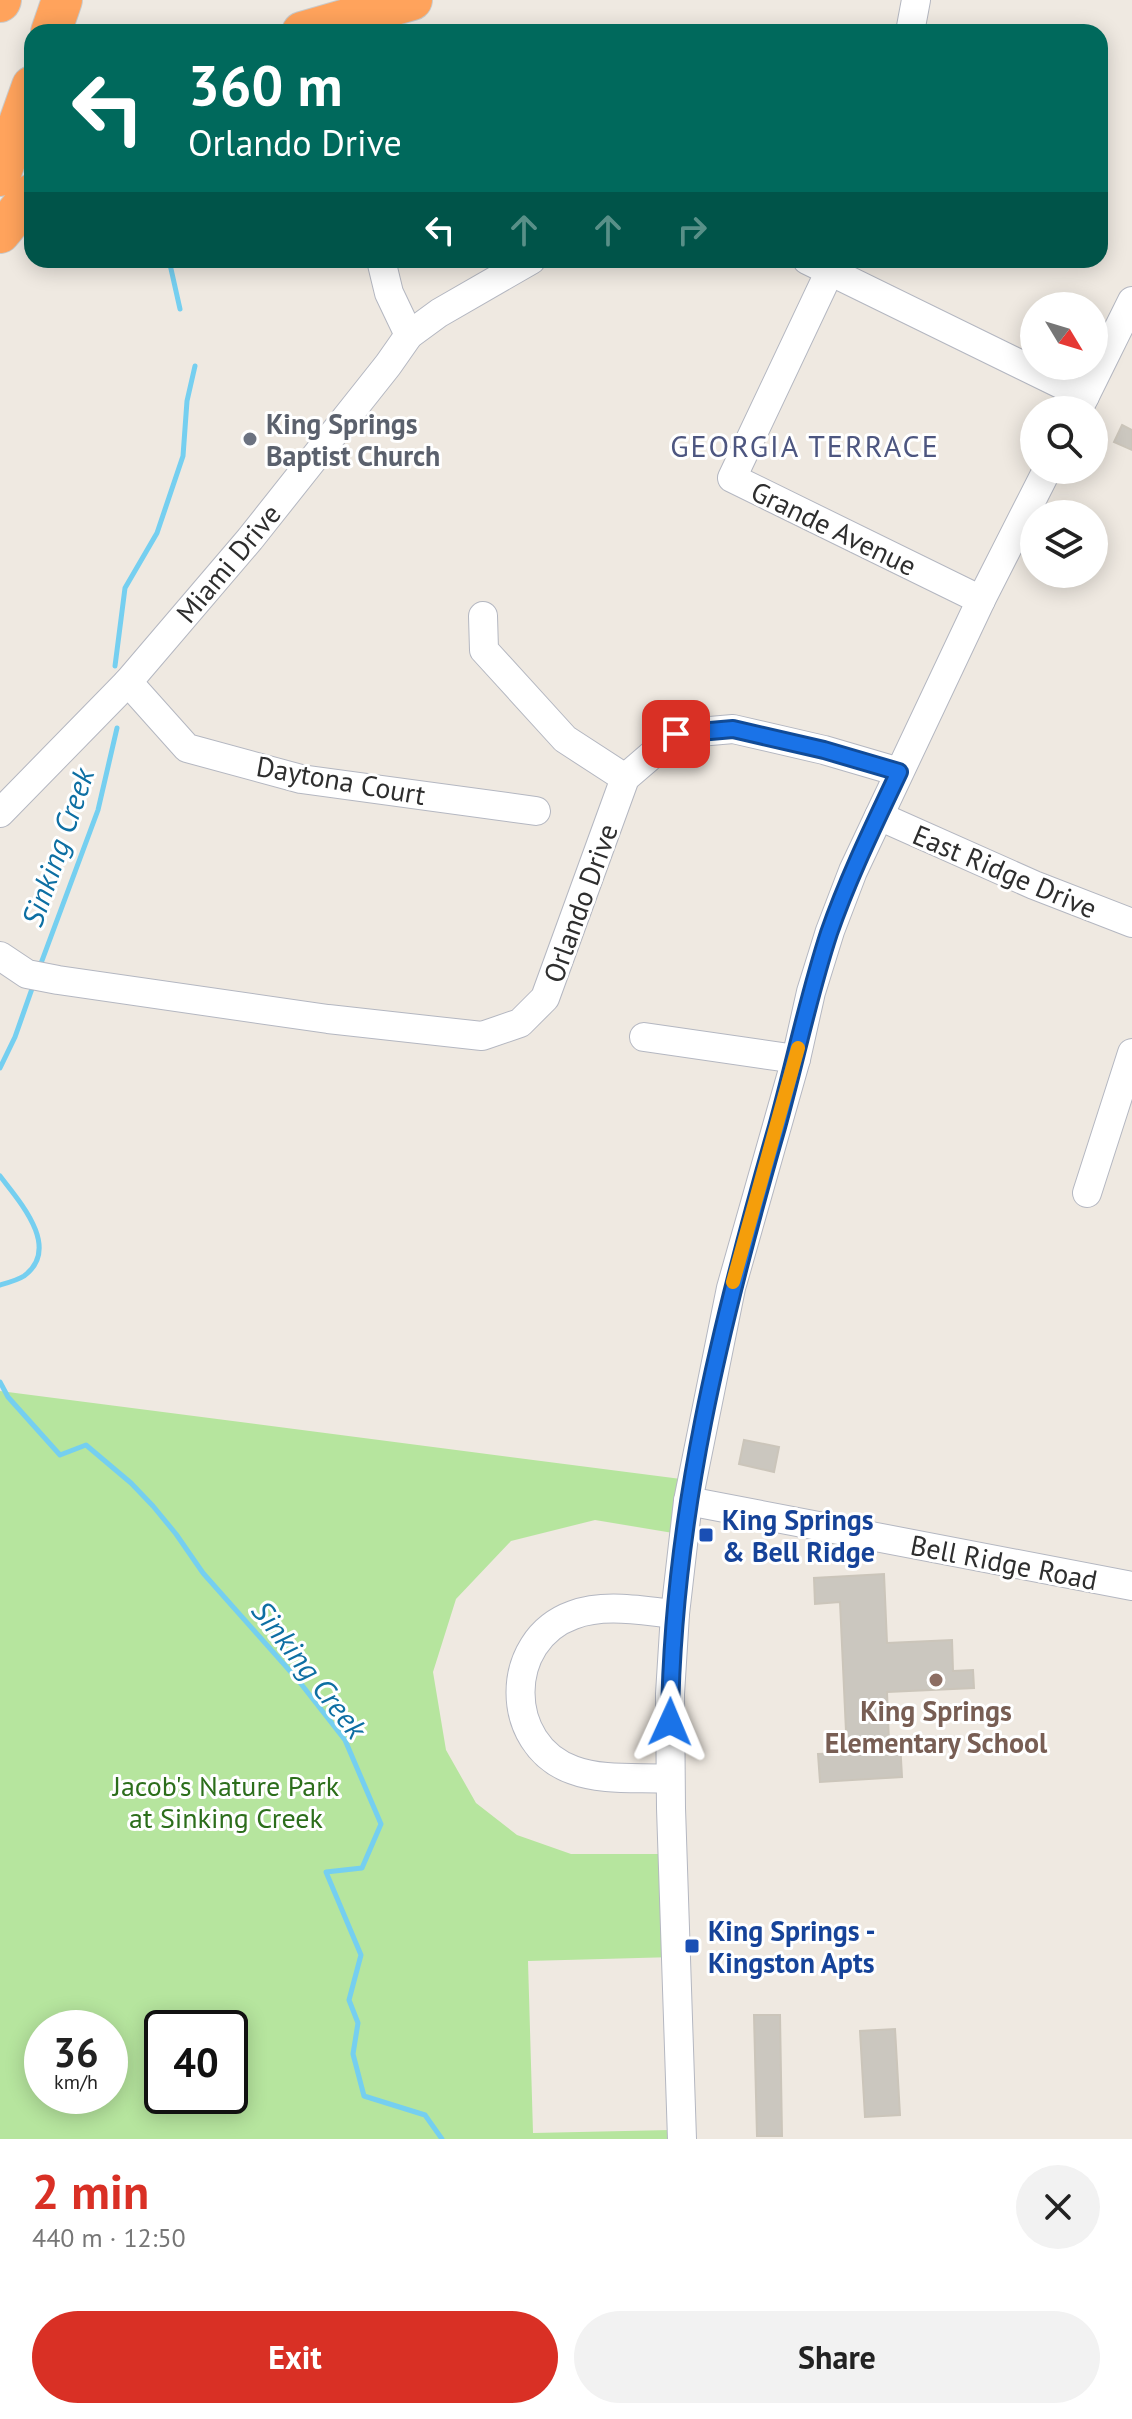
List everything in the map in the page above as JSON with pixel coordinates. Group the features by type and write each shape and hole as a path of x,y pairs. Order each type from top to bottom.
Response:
{"highway":[{"path":"54,24 62,0"},
{"path":"330,24 412,0"},
{"path":"0,176 24,108"},
{"path":"0,233 24,204"}],"street":[{"path":"912,24 916,0"},
{"path":"383,268 389,293 409,335"},
{"name":"Miami Drive","path":"0,813 128,682 250,539 409,335 462,299 517,268"},
{"name":"Grande Avenue","path":"822,268 732,478 981,600"},
{"path":"831,268 1068,396"},
{"path":"1084,396 1132,301"},
{"path":"682,2139 670,1694 675,1614 688,1501 731,1288 796,1059 811,992 853,871 981,600 1040,484"},
{"path":"483,616 484,650 565,739 625,778"},
{"name":"Daytona Court","path":"128,682 187,748 301,779 536,811"},
{"name":"Orlando Drive","path":"0,956 27,974 58,980 328,1019 482,1036 520,1023 545,998 625,778 676,734 733,729 824,750 899,772"},
{"name":"East Ridge Drive","path":"879,816 1034,885 1132,923"},
{"path":"644,1037 796,1059"},
{"path":"1087,1193 1132,1053"},
{"name":"Bell Ridge Road","path":"688,1501 1132,1586"},
{"path":"670,1779 589,1774 554,1761 542,1750 523,1719 519,1699 526,1660 537,1640 571,1615 595,1609 675,1614"}],"green space":[{"name":"Jacob's Nature Park at Sinking Creek","path":"0,1391 681,1479 673,1533 595,1520 511,1541 456,1599 433,1672 446,1750 476,1803 517,1835 571,1854 672,1854 675,1957 528,1961 533,2133 671,2130 671,2139 0,2139"}],"building":[{"path":"1122,425 1132,430 1132,450 1114,442"},
{"path":"744,1440 779,1447 774,1472 739,1464"},
{"name":"King Springs Elementary School","path":"884,1574 887,1643 952,1640 953,1671 973,1670 974,1688 887,1692 889,1742 900,1741 902,1777 820,1782 818,1754 847,1753 840,1602 815,1604 814,1578"},
{"path":"754,2015 780,2015 782,2136 757,2136"},
{"path":"895,2029 900,2115 865,2117 860,2031"}],"waterway":[{"name":"Sinking Creek","path":"171,268 180,309"},
{"name":"Sinking Creek","path":"115,666 125,588 157,533 183,456 187,401 195,366"},
{"name":"Sinking Creek","path":"40,966 98,810 117,728"},
{"name":"Sinking Creek","path":"0,1068 15,1037 34,983"},
{"name":"Sinking Creek","path":"0,1176 26,1211 38,1239 39,1252 35,1265 24,1276 0,1285"},
{"name":"Sinking Creek","path":"0,1382 8,1397 60,1455 86,1445 131,1483 345,1740 381,1824 362,1868 326,1872 361,1955 349,2000 358,2023 353,2054 364,2096 425,2115 442,2139"}],"slow traffic":[{"path":"733,1282 798,1048"}],"place":[{"name":"King Springs Baptist Church","path":"250,439"},
{"name":"King Springs & Bell Ridge","path":"706,1535"},
{"name":"King Springs Elementary School","path":"936,1680"},
{"name":"King Springs - Kingston Apts","path":"692,1946"}],"district":[{"name":"GEORGIA TERRACE","path":"805,445"}],"route":[{"path":"670,1722 675,1614 688,1501 731,1288 830,931 853,871 899,772 824,750 733,729 676,734"}]}
